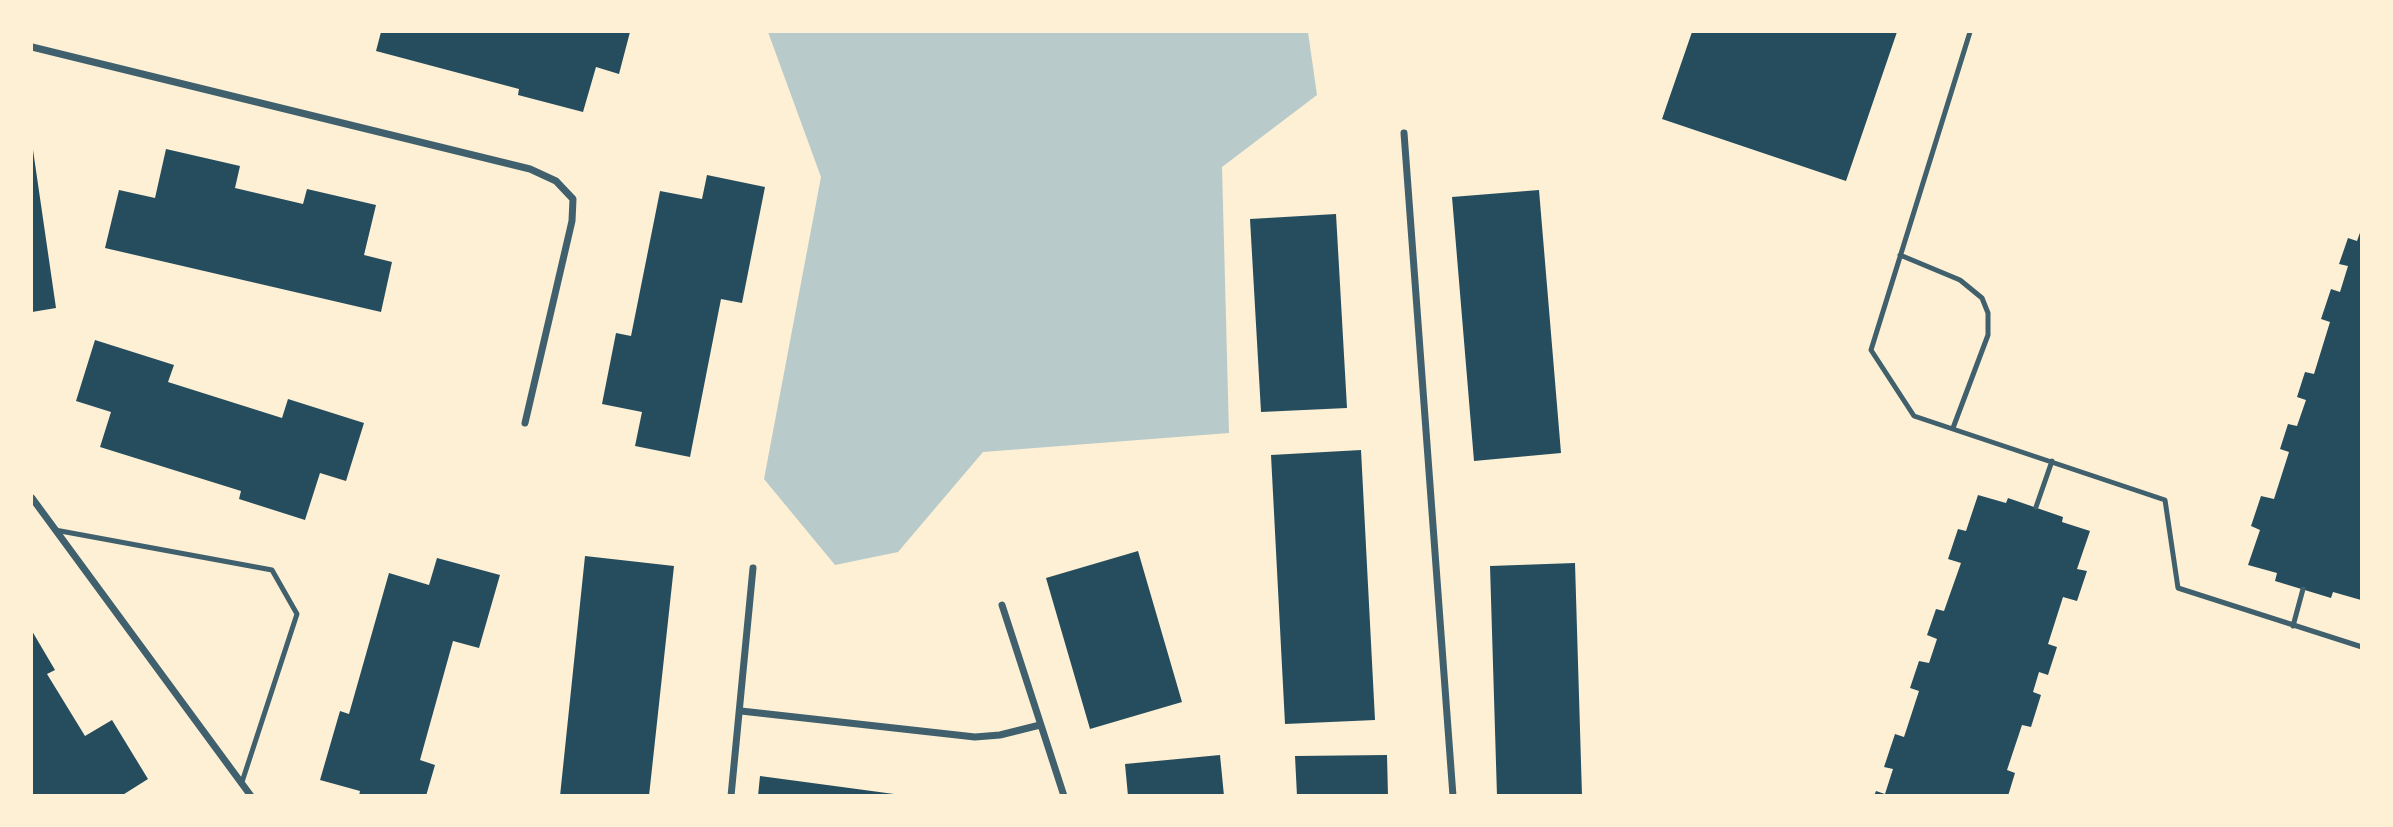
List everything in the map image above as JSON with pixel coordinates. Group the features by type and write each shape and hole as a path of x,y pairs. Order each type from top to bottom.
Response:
{"street":[{"path":"32,47 530,169 556,181 573,199 572,221 525,423"},
{"path":"1404,133 1453,796"},
{"path":"32,498 251,796"},
{"path":"731,796 753,568"},
{"path":"1002,605 1065,796"},
{"path":"741,711 975,737 1000,735 1040,725"}],"lane":[{"path":"1970,32 1871,350 1914,416 2165,500 2178,588 2361,647"},
{"path":"1900,256 1960,280 1982,298 1988,313 1988,335 1953,428"},
{"path":"2036,508 2052,461"},
{"path":"55,530 272,570 298,614 242,782"},
{"path":"2292,626 2303,589"}],"shaded area":[{"path":"768,32 1308,32 1317,95 1222,167 1229,433 983,452 898,552 835,565 764,479 821,177"}],"building":[{"path":"381,32 630,32 619,74 596,67 583,112 518,95 519,89 376,51"},
{"path":"1692,32 1897,32 1846,181 1662,119"},
{"path":"32,143 56,308 32,312"},
{"path":"166,149 240,166 235,188 303,204 307,189 376,205 364,255 392,262 381,312 105,248 119,190 155,198"},
{"path":"707,175 765,187 742,303 721,299 690,457 635,446 642,412 602,404 616,333 631,336 660,191 702,199"},
{"path":"1539,190 1561,453 1474,461 1452,197"},
{"path":"1336,214 1347,408 1261,412 1250,219"},
{"path":"2362,227 2361,600 2333,592 2331,598 2275,581 2277,573 2248,565 2260,530 2251,526 2261,496 2274,499 2289,452 2280,449 2288,424 2297,426 2306,400 2297,397 2305,372 2314,374 2330,322 2321,319 2331,289 2340,292 2348,266 2339,264 2348,238 2357,241"},
{"path":"95,340 174,365 168,382 282,418 288,399 364,423 346,481 320,473 305,520 239,499 241,491 100,447 111,412 76,401"},
{"path":"1361,450 1375,720 1285,724 1271,455"},
{"path":"1978,495 2006,503 2008,498 2063,517 2062,522 2090,531 2077,569 2087,571 2077,601 2063,597 2048,644 2057,647 2048,675 2039,672 2033,692 2041,695 2031,727 2022,725 2007,770 2015,773 2008,796 1874,796 1876,791 1885,794 1893,769 1884,767 1895,734 1904,737 1919,691 1910,688 1919,661 1929,663 1937,639 1927,635 1936,609 1944,611 1961,563 1948,559 1958,529 1966,531"},
{"path":"1138,551 1182,702 1090,729 1046,578"},
{"path":"585,556 674,566 649,796 560,796"},
{"path":"437,558 500,575 479,648 453,641 420,760 435,765 426,796 359,796 360,791 320,780 340,711 349,714 389,573 429,585"},
{"path":"1575,563 1582,796 1497,796 1490,566"},
{"path":"32,631 55,670 47,674 85,736 112,720 148,779 121,796 32,796"},
{"path":"1220,755 1224,796 1128,796 1125,764"},
{"path":"1387,755 1388,796 1297,796 1295,756"},
{"path":"760,776 894,794 894,796 758,796"}]}
